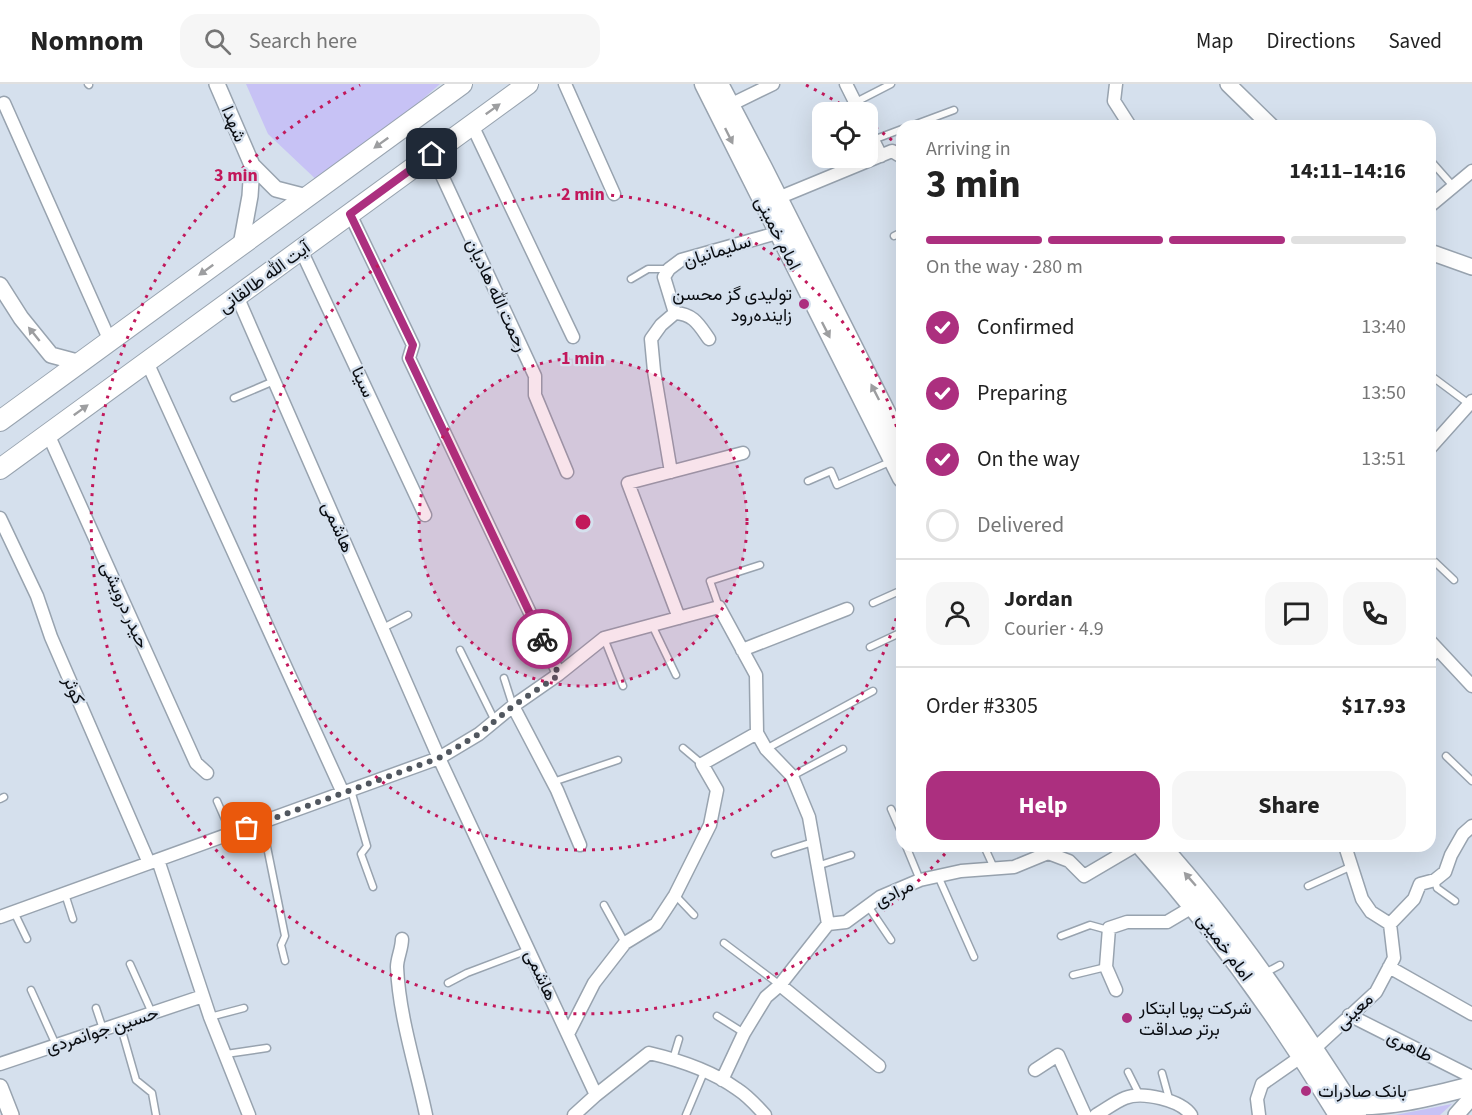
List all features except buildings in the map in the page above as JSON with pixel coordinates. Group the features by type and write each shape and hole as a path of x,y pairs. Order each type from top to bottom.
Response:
{"main road":[{"path":"0,421 462,84"},
{"name":"آیت الله طالقانی","path":"0,469 528,84"},
{"name":"امام خمینی","path":"704,84 896,467"},
{"name":"امام خمینی","path":"719,84 896,432"},
{"name":"امام خمینی","path":"1146,852 1194,906 1251,982 1308,1052"},
{"name":"امام خمینی","path":"1166,852 1193,882 1262,975 1308,1052 1349,1112"},
{"path":"1349,1112 1472,1086"}],"street":[{"name":"شهدا","path":"217,84 252,165"},
{"path":"565,84 614,194"},
{"path":"730,105 773,84"},
{"path":"846,84 854,102"},
{"path":"1116,84 1114,101 1126,120"},
{"path":"1228,84 1265,120"},
{"path":"4,103 110,340"},
{"path":"472,125 573,338"},
{"path":"878,151 880,156"},
{"path":"778,198 880,156 891,152 896,154"},
{"name":"رحمت الله هادیان","path":"432,154 535,376 535,394 567,472"},
{"path":"252,165 276,189 308,197"},
{"path":"241,245 250,196 252,165"},
{"path":"1436,201 1472,171"},
{"path":"350,214 413,345 409,358 559,675"},
{"name":"سلیمانیان","path":"675,313 664,277 669,269 681,260 777,233"},
{"name":"سینا","path":"301,250 425,515"},
{"path":"1436,254 1472,267"},
{"path":"0,285 21,318 51,355 81,363"},
{"name":"هاشمی","path":"237,296 439,758 596,1095"},
{"path":"671,472 651,339 661,325 675,313 685,314 695,321 709,339"},
{"path":"147,362 347,792"},
{"path":"1436,441 1471,403"},
{"name":"حیدر درویشی","path":"48,434 196,763 207,773"},
{"path":"679,618 628,483 743,453"},
{"name":"کوثر","path":"0,518 37,596 51,637 153,862 249,1115"},
{"path":"0,917 439,758 479,734 513,706 559,675 604,638 719,607 756,675 757,733 766,750 792,776 809,817 828,924 780,985 766,997 744,1033 722,1080"},
{"path":"742,650 847,609"},
{"path":"1436,648 1472,686"},
{"path":"513,706 553,782 580,845"},
{"path":"568,1034 594,983 625,943 656,924 675,895 710,825 717,790 702,764 757,733"},
{"path":"1348,852 1362,899 1371,912 1390,924 1414,899 1420,884 1435,880 1445,872 1450,855 1463,834 1472,826"},
{"name":"مرادی","path":"828,924 846,922 880,897 920,880 961,871 1014,867 1048,853 1069,861 1084,876 1125,852"},
{"path":"1116,990 1106,967 1109,928 1127,922 1167,922 1194,906"},
{"name":"معینی","path":"1259,1115 1257,1100 1262,1084 1308,1052 1376,992 1394,958 1390,924"},
{"path":"402,939 397,964 403,1009 426,1115"},
{"path":"1389,967 1472,1014"},
{"path":"780,985 879,1066"},
{"name":"حسین جوانمردی","path":"0,1064 203,996"},
{"name":"طاهری","path":"1348,1015 1472,1077"},
{"path":"574,1115 649,1053 673,1059 722,1080 739,1090 765,1115"},
{"path":"1035,1070 1058,1055 1085,1115"},
{"path":"0,1087 11,1115"},
{"path":"1096,1115 1126,1097 1140,1096 1155,1096 1187,1109 1191,1115"},
{"path":"1456,1115 1472,1097"},
{"path":"748,1115 751,1101"}],"lane":[{"path":"866,102 891,84"},
{"path":"927,120 954,110"},
{"path":"878,138 896,131"},
{"path":"1436,167 1452,186"},
{"path":"631,279 648,269 669,269"},
{"path":"1436,379 1471,403"},
{"path":"234,398 274,381"},
{"path":"808,482 831,471 837,485 893,461"},
{"path":"1436,562 1454,580"},
{"path":"719,607 710,581 760,565"},
{"path":"873,603 896,593"},
{"path":"382,628 408,615"},
{"path":"652,625 676,675"},
{"path":"870,647 896,635"},
{"path":"604,638 623,686"},
{"path":"460,650 495,721"},
{"path":"1436,655 1440,652"},
{"path":"504,678 513,706"},
{"path":"766,750 873,691"},
{"path":"683,748 702,764"},
{"path":"792,776 843,749"},
{"path":"1446,756 1472,781"},
{"path":"553,782 618,760"},
{"path":"347,792 367,846 361,854 373,887"},
{"path":"217,801 231,833"},
{"path":"891,809 896,820"},
{"path":"262,822 285,936 281,945 285,961"},
{"path":"775,854 813,842"},
{"path":"908,852 920,880"},
{"path":"987,852 994,868"},
{"path":"816,866 851,855"},
{"path":"1308,886 1352,866"},
{"path":"938,876 974,957"},
{"path":"1435,880 1437,888 1455,901"},
{"path":"65,894 74,919"},
{"path":"675,895 694,915"},
{"path":"604,905 625,943"},
{"path":"868,906 891,940"},
{"path":"14,912 27,939"},
{"path":"1061,936 1090,926 1108,930"},
{"path":"724,944 780,985"},
{"path":"448,983 467,973 529,950"},
{"path":"130,964 152,1013"},
{"path":"1262,975 1280,965"},
{"path":"1073,975 1106,967"},
{"path":"31,990 56,1045"},
{"path":"96,1008 103,1030"},
{"path":"210,1017 244,1008"},
{"path":"717,1016 744,1033"},
{"path":"120,1024 136,1080 152,1093 156,1115"},
{"path":"673,1059 679,1039"},
{"path":"226,1054 267,1048"},
{"path":"686,1115 704,1072"},
{"path":"1128,1072 1140,1096"},
{"path":"1162,1073 1170,1102"}],"shaded area":[{"path":"246,84 440,84 323,186 268,134"},
{"path":"1452,1104 1440,1115 1395,1115"}],"way so far":[{"path":"247,828 439,758 479,734 513,706 559,675 542,639"}],"place":[{"name":"تولیدی گز محسن زاینده‌رود","path":"804,304"},
{"name":"شرکت پویا ابتکار برتر صداقت","path":"1127,1018"},
{"name":"بانک صادرات","path":"1306,1091"}],"route":[{"path":"432,154 350,214 413,345 409,358 542,639"}]}
